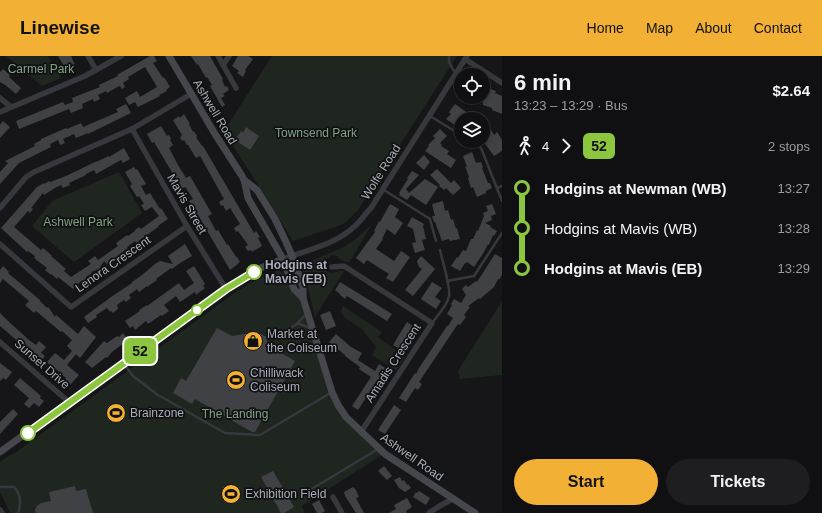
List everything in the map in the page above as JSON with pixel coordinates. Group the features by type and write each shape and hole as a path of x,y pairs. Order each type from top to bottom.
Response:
{"street":[{"path":"88,56 96,70"},
{"path":"0,112 68,84 121,56"},
{"name":"Ashwell Road","path":"168,56 244,180 248,198 283,259 294,289 303,298"},
{"path":"218,56 236,88"},
{"path":"223,65 229,56"},
{"name":"Wolfe Road","path":"460,68 466,57 502,83"},
{"name":"Wolfe Road","path":"283,259 325,245 341,237 355,227 371,208 454,77"},
{"path":"0,208 26,177 34,172 132,130 191,94"},
{"path":"0,98 11,107"},
{"name":"Mavis Street","path":"132,130 186,226 226,289"},
{"name":"Ashwell Road","path":"244,180 257,190 275,219 292,256 303,287 303,298 312,329 332,392 341,412 379,449 474,513"},
{"name":"Lenora Crescent","path":"0,244 72,307 186,226"},
{"path":"1,451 70,403 226,289 256,270 283,259"},
{"name":"Amadis Crescent","path":"332,267 344,266 432,323 362,432"},
{"name":"Sunset Drive","path":"0,342 70,403"},
{"path":"332,497 342,513"},
{"path":"429,513 452,499"}],"lane":[{"path":"449,56 449,62 454,71"},
{"path":"429,115 454,131"},
{"path":"481,148 502,202"},
{"path":"497,188 502,186"},
{"path":"383,189 430,219 436,241"},
{"path":"447,281 474,276 502,233"},
{"path":"432,323 449,296 440,250"},
{"path":"297,324 301,318 308,313"},
{"path":"292,326 300,324 312,329"},
{"path":"124,364 133,376 158,396 225,433 260,436 332,392"},
{"path":"310,490 379,449"},
{"path":"0,487 14,487 18,491 20,498 18,513"}],"green space":[{"name":"Carmel Park","path":"6,56 48,56 61,78 42,86"},
{"name":"Townsend Park","path":"272,56 457,56 358,210 344,224 293,241 224,131"},
{"name":"Ashwell Park","path":"119,172 142,213 74,262 32,226 52,201"},
{"path":"372,224 349,263 332,255 325,260 324,263 328,271 332,273 344,271 315,317 303,269 309,262 344,247 356,239"},
{"name":"The Landing","path":"279,270 288,277 298,296 311,329 332,396 382,455 302,506 305,513 10,513 0,492 0,462 15,453 235,293 253,282"},
{"path":"502,301 502,375 460,379 458,371"},
{"path":"343,306 382,332 378,337 405,357 396,370 372,355 376,347 362,329 345,318 341,312"}],"building":[{"path":"58,56 71,56 75,65 73,66 74,68 67,71"},
{"path":"150,56 154,56 157,61 153,63 170,87 166,90 167,91 159,95 160,96 138,107 135,102 129,105 125,98 137,91 140,97 157,87 145,67 128,77 129,79 123,83 125,87 122,89 119,86 107,93 106,91 98,95 100,99 94,102 93,99 82,104 83,108 71,113 69,109 19,129 16,121 63,102 65,105 73,102 72,98 100,87 99,85 118,76 117,75"},
{"path":"191,56 210,56 223,79 222,80 225,87 227,86 229,90 223,94 225,96 221,98 225,105 222,107 210,86 212,85"},
{"path":"238,56 248,56 253,59 245,70 246,71 243,77 237,73 239,71 232,66"},
{"path":"3,69 21,88 16,94 0,82 0,72"},
{"path":"490,89 496,91 495,93 502,96 502,114 492,110 492,108 483,105 490,104"},
{"path":"126,104 131,113 88,134 76,138 74,134 63,139 65,143 60,145 58,140 50,144 51,147 19,163 0,184 0,172 8,163 5,161 35,146 34,144 41,139 81,123 83,127 118,112 116,109"},
{"path":"455,104 466,112 454,112 454,124 446,119 451,114 449,112"},
{"path":"184,114 193,132 194,131 197,136 196,137 203,146 254,233 256,231 260,237 258,238 262,246 252,252 251,250 248,251 245,247 248,245 234,228 240,224 230,208 226,211 223,205 221,206 219,202 224,199 200,156 196,158 188,145 184,140 182,141 180,137 182,135 173,120 179,116 180,118"},
{"path":"3,121 10,127 0,138 0,125"},
{"path":"161,126 167,136 169,135 171,139 170,140 173,145 169,148 178,165 186,178 190,176 212,214 208,216 216,231 218,230 240,262 230,270 189,201 193,199 185,187 182,189 154,142 152,143 147,134"},
{"path":"246,127 259,136 250,150 235,140 241,131 243,133"},
{"path":"490,128 494,135 497,132 502,140 502,151 494,156 488,148 490,148"},
{"path":"440,129 447,136 440,143 442,145 441,146 449,151 447,154 456,160 451,168 425,151 429,146 428,145 435,138 433,136"},
{"path":"124,148 130,159 123,163 121,160 96,174 94,170 69,183 70,185 63,188 61,185 44,195 43,193 31,208 33,209 30,213 28,211 14,227 41,250 43,248 48,252 66,269 64,271 71,277 91,264 88,261 95,256 98,260 118,246 116,243 127,235 128,236 139,227 141,229 159,216 152,207 145,211 141,205 144,204 139,196 137,197 130,186 132,184 125,172 134,167 136,170 137,169 146,184 141,186 146,195 150,193 168,219 136,243 135,241 107,264 104,261 99,269 91,272 92,273 86,277 88,280 83,284 81,281 73,289 58,277 57,279 45,270 47,268 34,258 35,256 28,251 27,252 1,228 37,187 109,157"},
{"path":"472,152 476,163 481,162 488,183 490,183 492,188 486,191 486,193 477,197 473,187 471,188 465,166 467,167 463,156"},
{"path":"424,155 430,162 424,170 416,163"},
{"path":"437,169 451,183 454,180 461,188 453,195 446,188 444,190 430,175"},
{"path":"412,171 419,175 406,189 409,193 425,179 438,187 426,205 411,195 407,200 399,195"},
{"path":"443,201 445,211 448,210 451,220 453,219 460,239 450,241 449,239 442,241 432,216 435,216 432,204"},
{"path":"390,204 399,209 395,217 403,223 395,235 387,229 383,239 376,249 394,261 401,251 410,257 393,282 386,278 389,274 367,260 364,264 356,258 375,232 374,231 379,221 380,222"},
{"path":"492,204 496,214 491,216 492,220 485,223 497,231 494,236 493,235 489,245 488,244 474,267 467,262 460,271 451,266 463,250 466,251 471,239 473,239 477,230 478,231 484,216 483,213 488,211 486,206"},
{"path":"412,217 424,224 423,226 426,239 422,240 425,250 415,253 412,243 416,242 413,229 407,226"},
{"path":"185,244 192,256 172,269 171,268 139,292 137,289 129,295 131,298 126,302 124,300 117,305 118,309 113,313 107,308 96,315 97,317 88,323 84,317 132,283 155,264 160,261 173,264 168,256"},
{"path":"495,254 502,258 502,275 499,280 498,279 494,287 480,299 479,298 468,306 470,307 464,315 466,317 460,325 458,324 419,382 422,384 418,390 415,388 406,402 399,398 453,318 447,314 454,299 461,303 466,295 462,289 466,285 468,287 476,281 477,282"},
{"path":"421,256 435,269 413,296 405,290 422,269 419,267 417,261"},
{"path":"3,266 9,272 8,273 49,308 55,317 56,315 78,334 84,326 96,337 80,358 76,354 67,365 79,375 70,385 64,381 66,378 56,369 54,372 48,367 50,365 47,362 55,353 64,360 72,351 67,346 72,340 36,311 34,313 25,305 29,301 3,279 0,283 0,270"},
{"path":"194,266 205,284 203,286 205,288 196,295 195,292 180,302 176,296 164,305 169,311 162,316 161,315 148,324 146,321 135,330 133,326 130,328 125,321 140,311 139,310 179,283 184,290 194,283 186,271"},
{"path":"340,282 392,314 387,321 347,296 345,299 340,295 335,290"},
{"path":"432,282 442,288 435,297 441,301 436,309 421,299"},
{"path":"330,311 336,326 326,330 320,315"},
{"path":"0,313 29,340 36,345 39,341 46,347 41,353 45,356 41,361 0,326"},
{"path":"407,322 414,327 400,349 393,345"},
{"name":"Chilliwack Coliseum","path":"217,328 232,336 250,333 260,334 267,337 267,345 295,361 255,432 252,432 195,399 192,404 173,393 181,378 186,381"},
{"path":"123,333 128,340 112,352 107,358 106,357 92,368 85,362 104,341 107,343 117,336 119,337"},
{"path":"336,334 351,347 362,353 358,360 375,371 379,364 387,369 379,380 378,379 358,410 352,406 371,377 359,369 360,367 329,342"},
{"path":"0,363 12,372 6,380 3,378 0,381"},
{"path":"20,378 41,396 40,398 44,401 39,407 34,403 29,408 24,404 29,398 14,385"},
{"path":"394,405 401,410 385,434 378,430"},
{"path":"13,409 18,414 0,434 0,422"},
{"path":"384,466 392,476 387,480 378,471"},
{"path":"273,471 294,507 284,513 281,513 261,477"},
{"path":"400,477 402,481 404,480 411,488 405,492 399,488 394,480"},
{"path":"75,486 76,491 86,489 93,513 36,513 35,510 37,506 41,503 51,501 49,492"},
{"path":"353,487 359,497 356,498 364,513 356,513 345,496 344,492"},
{"path":"419,491 430,498 426,505 413,497 416,492 417,493"},
{"path":"407,498 412,507 406,511 407,513 389,513 396,509 394,505"},
{"path":"319,500 325,511 322,513 317,513 312,504"}],"bus line":[{"name":"52","path":"28,433 226,289 254,272"}],"place":[{"name":"Hodgins at Mavis (EB)","path":"254,272"},
{"name":"Market at the Coliseum","path":"253,341"},
{"name":"Chilliwack Coliseum","path":"236,380"},
{"name":"Brainzone","path":"116,413"},
{"name":"Exhibition Field","path":"231,494"}]}
